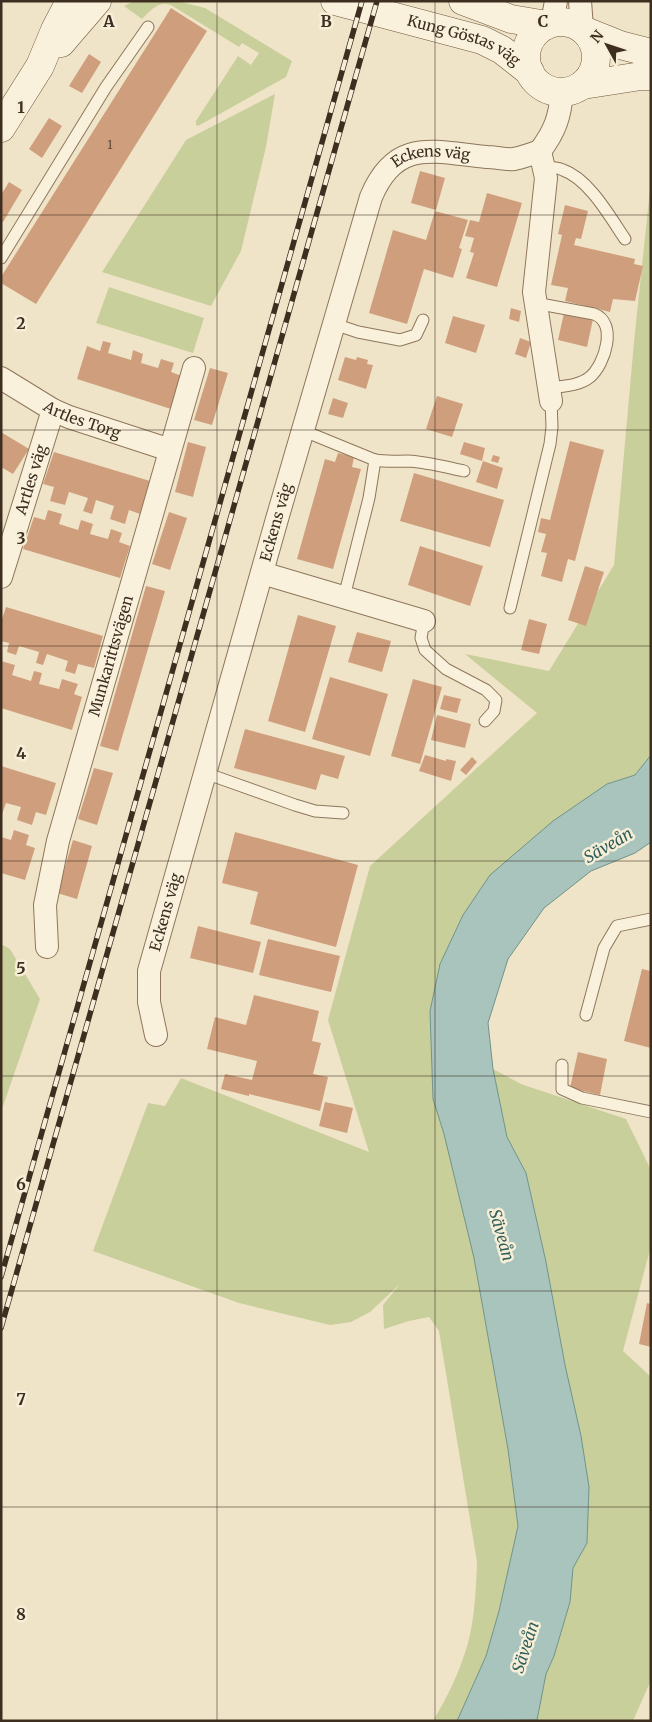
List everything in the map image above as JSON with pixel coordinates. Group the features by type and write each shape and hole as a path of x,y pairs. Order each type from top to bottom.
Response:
{"main road":[{"path":"1,128 40,66 70,1"},
{"path":"40,66 98,1"},
{"name":"Kung Göstas väg","path":"335,1 482,40 502,50 530,72"},
{"path":"463,1 511,19 552,16 620,45 651,53"},
{"name":"Kung Göstas väg","path":"552,16 536,32 526,54 533,78 543,87 549,90 572,88 641,76 651,76"},
{"path":"572,88 591,75 597,59 593,42 584,30"}],"street":[{"path":"580,1 584,30"},
{"path":"550,394 534,292 546,178 542,159 561,108 572,88"},
{"name":"Eckens väg","path":"156,1035 149,1002 149,971 262,573 371,197 377,182 386,170 398,160 411,153 426,151 513,159 542,159"},
{"name":"Munkarittsvägen","path":"47,947 46,905 58,840 194,368"},
{"name":"Artles Torg","path":"1,378 53,410 69,417 170,450"},
{"name":"Artles väg","path":"1,577 53,410"},
{"path":"262,573 424,621"}],"lane":[{"path":"1,258 106,87 148,27"},
{"path":"542,159 580,180 598,200 625,239"},
{"path":"510,608 550,444 552,427 550,394 583,382 590,377 602,359 608,337 608,329 603,319 594,314 535,303"},
{"path":"334,324 358,332 400,340 416,335 423,320"},
{"path":"304,431 375,460 385,462 408,461 464,471"},
{"path":"344,597 369,498 375,460"},
{"path":"424,621 421,638 425,650 446,669 486,690 496,700 494,711 485,721"},
{"path":"205,774 295,806 315,811 343,813"},
{"path":"586,1014 604,948 617,926 651,919"},
{"path":"562,1065 562,1089 582,1098 651,1112"}],"green space":[{"path":"134,1 177,1 205,8 292,61 286,77 198,126 196,125 196,121 238,56 251,65 259,53 242,43 239,47 171,5 158,5 142,19 124,6"},
{"path":"275,94 266,147 241,251 211,306 102,272 186,140"},
{"path":"651,180 651,755 635,775 607,784 581,802 463,915 440,964 430,1011 433,1099 444,1134 474,1258 508,1449 518,1526 499,1611 486,1656 457,1721 433,1721 453,1683 468,1643 474,1613 477,1562 439,1331 429,1317 384,1329 383,1305 399,1285 370,1312 351,1322 330,1325 239,1303 93,1251 148,1103 165,1106 181,1078 369,1152 328,1020 370,866 537,713 465,654 549,671 614,565"},
{"path":"109,287 204,318 193,353 96,323"},
{"path":"1,944 10,949 40,999 1,1112"},
{"path":"493,1069 521,1084 626,1119 651,1170 651,1246 623,1351 651,1377 651,1680 633,1721 536,1721 546,1674 554,1656 570,1602 573,1568 587,1543 581,1436 526,1173 507,1137"}],"water":[{"name":"Säveån","path":"651,755 651,842 635,853 591,871 544,908 508,959 488,1023 493,1069 507,1137 526,1173 581,1436 589,1487 587,1543 573,1568 570,1602 554,1656 546,1674 537,1720 457,1721 486,1656 499,1611 518,1526 508,1449 474,1258 444,1134 433,1099 430,1011 440,964 463,915 490,875 553,821 607,784 635,775"}],"building":[{"path":"171,8 207,31 36,304 1,283 1,277"},
{"path":"89,54 101,62 82,93 69,86"},
{"path":"49,118 62,126 42,158 29,149"},
{"path":"420,171 445,178 436,210 411,203"},
{"path":"9,182 22,190 3,222 1,221 1,195"},
{"path":"487,193 522,203 497,287 466,278 474,253 470,252 474,238 465,236 470,220 479,222"},
{"path":"565,205 588,211 581,239 576,238 574,245 635,259 634,264 643,266 635,301 613,299 610,312 565,301 568,288 551,285 562,235 558,234"},
{"path":"435,211 468,220 459,248 462,249 453,278 424,269 407,324 369,313 393,230 426,240"},
{"path":"511,308 521,311 519,322 509,319"},
{"path":"564,313 593,319 587,347 558,340"},
{"path":"453,316 485,325 476,353 445,343"},
{"path":"520,338 531,342 526,358 515,354"},
{"path":"103,341 111,343 108,353 131,360 133,350 143,354 141,363 158,368 161,359 174,363 171,372 182,376 171,409 77,379 87,346 100,351"},
{"path":"345,357 356,360 357,357 368,360 367,364 373,365 366,389 338,380"},
{"path":"210,368 228,373 212,425 194,420"},
{"path":"437,396 463,404 452,437 426,429"},
{"path":"333,398 348,403 343,418 328,414"},
{"path":"1,432 29,449 13,474 1,467"},
{"path":"570,441 604,450 575,561 568,559 562,582 541,576 547,553 541,552 546,534 538,532 541,518 550,520"},
{"path":"188,442 206,447 193,497 175,492"},
{"path":"464,442 485,448 482,461 460,454"},
{"path":"54,452 150,481 140,514 129,510 125,524 110,519 114,506 96,500 92,514 83,511 88,498 69,492 65,505 50,501 54,487 43,484"},
{"path":"338,453 354,457 352,467 361,469 333,569 297,559 325,459 335,462"},
{"path":"493,455 500,457 498,463 491,461"},
{"path":"483,461 503,468 497,489 476,482"},
{"path":"414,473 504,500 490,547 400,521"},
{"path":"48,510 62,514 59,524 78,530 81,520 93,524 90,534 108,539 111,529 122,533 119,542 130,546 120,578 23,549 34,517 45,520"},
{"path":"169,512 187,518 170,570 152,564"},
{"path":"420,546 483,566 470,606 408,585"},
{"path":"585,566 604,572 586,626 568,620"},
{"path":"146,586 165,591 118,751 100,746"},
{"path":"6,607 103,636 94,668 78,664 75,674 65,671 68,661 47,654 43,665 36,663 39,652 19,646 16,655 7,652 9,643 1,641 1,622"},
{"path":"298,615 336,626 305,732 268,721"},
{"path":"529,619 547,624 539,654 521,650"},
{"path":"357,632 391,641 382,672 348,662"},
{"path":"1,661 15,665 12,675 31,681 34,671 42,673 39,684 59,689 62,679 78,684 74,694 82,697 72,730 1,708"},
{"path":"330,677 388,694 370,756 312,739"},
{"path":"413,679 442,687 420,764 391,756"},
{"path":"444,695 461,699 457,713 440,709"},
{"path":"437,715 471,724 465,748 431,740"},
{"path":"245,729 345,756 338,779 321,774 316,790 234,768"},
{"path":"425,755 446,761 446,759 456,761 451,781 419,771"},
{"path":"472,757 477,762 466,775 460,770"},
{"path":"1,766 56,783 46,815 36,812 32,825 17,820 21,807 6,803 1,817"},
{"path":"94,768 113,773 97,825 78,819"},
{"path":"14,830 29,835 26,845 35,848 25,880 1,873 1,837 11,840"},
{"path":"235,832 358,865 336,947 250,924 258,892 222,883"},
{"path":"73,840 92,846 77,899 57,893"},
{"path":"198,926 261,942 253,973 190,958"},
{"path":"268,939 340,956 331,992 259,975"},
{"path":"642,969 651,971 651,1048 624,1041"},
{"path":"254,995 319,1011 312,1041 321,1043 313,1074 328,1077 320,1111 221,1089 225,1074 252,1080 257,1061 207,1049 215,1017 246,1025"},
{"path":"578,1052 607,1059 600,1095 570,1088"},
{"path":"325,1102 353,1108 347,1133 319,1126"},
{"path":"647,1303 651,1304 651,1347 639,1344"}],"railway":[{"path":"1,1277 362,1"},
{"path":"1,1328 377,1"}]}
